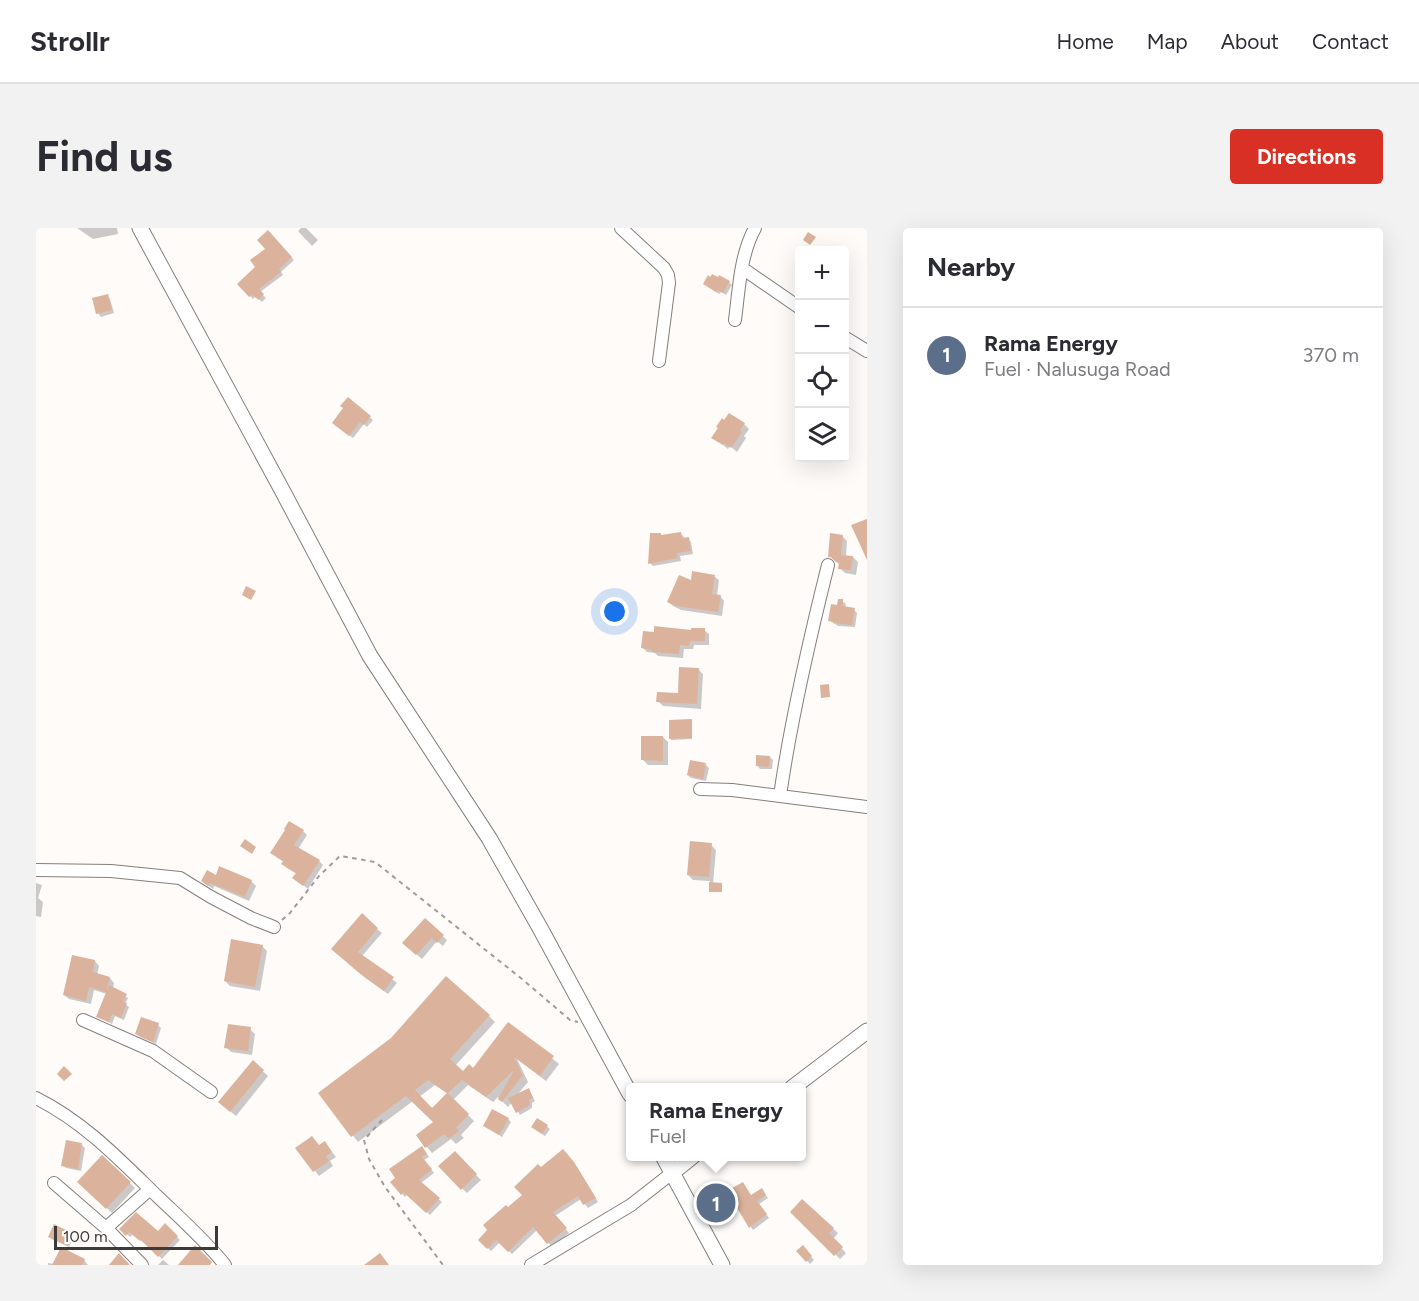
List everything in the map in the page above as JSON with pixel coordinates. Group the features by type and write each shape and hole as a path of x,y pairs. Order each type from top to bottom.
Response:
{"street":[{"path":"140,228 370,656 489,838 626,1086"},
{"path":"621,228 657,261 668,275 669,283 659,361"},
{"path":"735,320 742,268 749,239 755,228"},
{"path":"742,268 795,305"},
{"path":"849,340 867,351"},
{"path":"780,796 808,645 828,565"},
{"path":"700,789 732,790 867,807"},
{"path":"36,870 111,871 180,878 251,918 274,927"},
{"path":"83,1020 153,1052 211,1092"},
{"path":"799,1083 867,1031"},
{"path":"36,1098 58,1109 88,1131 150,1189 225,1265"},
{"path":"666,1161 722,1265"},
{"path":"531,1265 631,1205 687,1161"},
{"path":"54,1184 106,1228 142,1265"},
{"path":"106,1228 150,1189"}],"path":[{"path":"274,927 290,913 319,876 340,856 375,862 570,1020 595,1027"},
{"path":"382,1120 364,1140 369,1159 385,1187 443,1265"}],"building":[{"path":"268,230 292,257 279,269 281,272 259,289 264,294 259,300 252,295 249,297 237,284 255,267 250,260 265,249 257,240"},
{"path":"808,232 816,237 810,245 803,240"},
{"path":"712,274 730,281 723,293 717,290 716,292 703,284 708,275 710,277"},
{"path":"108,294 112,310 96,314 92,298"},
{"path":"348,397 371,416 364,425 360,422 349,436 332,423 343,408 340,406"},
{"path":"729,413 745,423 731,448 711,438 722,418 724,420"},
{"path":"867,519 867,560 851,525"},
{"path":"681,532 682,538 689,537 691,551 677,553 678,558 648,564 650,533 661,533 661,535"},
{"path":"830,533 843,535 841,555 853,556 851,570 838,569 839,562 828,557"},
{"path":"692,571 715,575 712,594 721,595 718,612 676,606 667,602 679,575 691,580"},
{"path":"246,586 256,591 251,600 242,595"},
{"path":"838,599 843,599 843,606 855,608 852,625 828,621 831,604 837,605"},
{"path":"654,626 691,630 691,628 705,628 705,641 690,641 689,646 680,645 679,654 652,652 652,650 641,648 643,631 654,632"},
{"path":"679,667 699,668 697,704 656,702 657,692 678,693"},
{"path":"829,684 830,697 821,698 820,685"},
{"path":"692,719 692,738 669,739 669,720"},
{"path":"641,736 663,736 663,761 641,760"},
{"path":"756,755 770,756 769,767 756,766"},
{"path":"690,760 706,763 703,779 687,775"},
{"path":"289,821 304,830 294,845 320,860 303,886 292,878 296,873 281,864 283,861 270,853"},
{"path":"245,839 256,847 252,854 240,846"},
{"path":"690,841 712,843 709,877 687,875"},
{"path":"219,866 252,880 245,897 210,883 208,886 201,881 207,870 216,875"},
{"path":"709,882 722,883 722,892 709,892"},
{"path":"362,913 378,928 358,952 394,977 384,991 331,949"},
{"path":"425,918 444,935 437,943 432,938 416,955 402,943"},
{"path":"231,939 263,945 255,987 224,981"},
{"path":"72,955 95,960 93,972 110,977 106,992 89,987 86,1001 63,995"},
{"path":"446,976 490,1015 450,1059 463,1071 469,1064 473,1068 508,1022 554,1056 540,1076 514,1057 524,1078 522,1076 502,1102 498,1099 514,1070 486,1097 462,1080 448,1093 469,1114 456,1128 459,1131 449,1139 444,1134 425,1148 416,1135 433,1122 406,1096 351,1137 318,1093 391,1038","holes":["428,1080 447,1093 432,1108 415,1090"]},
{"path":"109,985 127,994 123,1002 127,1003 121,1018 112,1014 109,1022 96,1017"},
{"path":"141,1017 159,1023 153,1042 135,1034"},
{"path":"228,1024 251,1027 248,1051 224,1048"},
{"path":"253,1060 264,1070 230,1112 218,1102"},
{"path":"64,1066 72,1074 64,1081 57,1074"},
{"path":"529,1088 533,1098 529,1100 530,1105 516,1113 508,1098"},
{"path":"492,1109 509,1118 499,1135 483,1126"},
{"path":"537,1118 548,1125 542,1134 531,1127"},
{"path":"312,1136 319,1145 325,1141 332,1152 326,1156 329,1161 313,1172 295,1148"},
{"path":"66,1140 82,1143 78,1169 61,1166"},
{"path":"422,1146 427,1154 422,1157 432,1169 419,1180 440,1198 426,1213 403,1192 401,1195 390,1182 395,1178 389,1169"},
{"path":"563,1149 574,1162 596,1198 583,1205 578,1196 553,1212 567,1228 547,1244 533,1227 508,1252 496,1240 487,1249 478,1240 487,1230 483,1225 506,1205 508,1207 522,1195 514,1187 538,1164 541,1167"},
{"path":"455,1151 477,1174 461,1190 438,1166"},
{"path":"102,1155 131,1182 106,1209 77,1182"},
{"path":"743,1182 751,1195 762,1188 766,1195 757,1201 767,1214 749,1228 727,1191"},
{"path":"802,1199 834,1228 829,1233 843,1247 834,1256 790,1212"},
{"path":"136,1212 158,1231 165,1223 178,1236 158,1257 141,1240 129,1232 126,1236 119,1229"},
{"path":"54,1224 72,1233 66,1245 48,1237"},
{"path":"195,1245 212,1262 210,1265 178,1265"},
{"path":"803,1245 812,1256 806,1262 796,1251"},
{"path":"61,1247 85,1259 82,1265 52,1265"},
{"path":"119,1253 130,1265 109,1265"},
{"path":"380,1253 389,1265 364,1265"}],"place":[{"name":"Rama Energy","path":"716,1203"}]}
